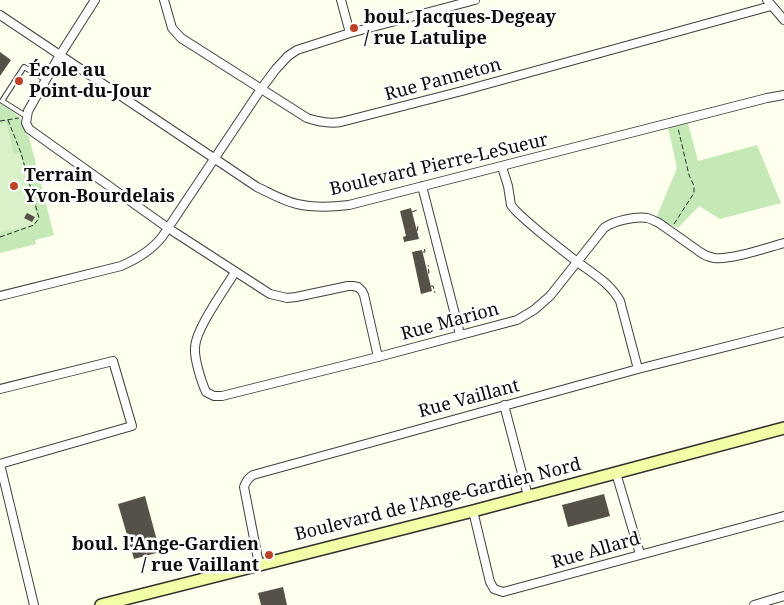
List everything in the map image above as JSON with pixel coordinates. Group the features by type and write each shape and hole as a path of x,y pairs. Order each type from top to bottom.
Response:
{"main road":[{"name":"Boulevard de l'Ange-Gardien Nord","path":"101,605 119,603 259,564 473,511 784,428"}],"street":[{"path":"96,0 60,55 28,111 26,122 30,129 168,228 270,294 287,298 348,286 358,287 364,295 378,357"},
{"name":"Rue Panneton","path":"164,0 172,28 178,35 307,118 318,122 336,122 462,91 769,3"},
{"path":"341,0 350,33"},
{"path":"0,296 121,266 135,260 150,250 162,237 216,159 261,89 288,56 297,50 350,33 475,0"},
{"path":"769,3 784,20"},
{"name":"Boulevard Pierre-LeSueur","path":"0,15 257,187 297,204 319,207 349,205 784,95"},
{"path":"502,167 511,205 515,210 615,292 620,300 638,369"},
{"path":"422,186 460,334"},
{"name":"Rue Marion","path":"235,272 196,338 195,349 202,382 206,392 214,396 222,396 378,357 518,320 534,310 550,296 604,228 612,223 647,218 659,223 706,256 713,258 729,258 784,243"},
{"name":"Rue Vaillant","path":"259,564 244,487 248,478 253,475 504,405 784,332"},
{"path":"0,389 112,361 132,426 0,464 34,605"},
{"path":"504,405 528,496"},
{"path":"616,473 640,554"},
{"name":"Rue Allard","path":"473,511 490,582 494,589 503,592 784,516"},
{"path":"754,605 784,596"}],"lane":[{"path":"26,116 2,102 24,67 46,80"}],"path":[{"path":"0,121 26,116"},
{"path":"0,237 34,226 38,218 21,153 8,120"},
{"path":"670,231 694,193 694,186 689,175 677,121"},
{"path":"412,212 417,210"},
{"path":"417,231 418,226"},
{"path":"423,252 425,252 424,247"},
{"path":"428,265 428,273"},
{"path":"431,286 435,293"}],"green space":[{"path":"0,104 18,117 29,137 54,235 35,240 36,244 0,253"},
{"name":"Terrain Yvon-Bourdelais","path":"6,122 14,154 20,153 37,218 33,225 0,233 0,124"},
{"path":"688,123 698,161 757,145 781,203 720,219 699,206 678,228 656,218 677,168 668,127"}],"building":[{"path":"0,52 11,60 0,76"},
{"path":"411,208 419,239 404,242 403,237 406,236 400,211"},
{"path":"27,213 35,217 32,222 24,218"},
{"path":"422,250 432,291 421,294 412,252"},
{"path":"604,494 610,516 568,527 562,505"},
{"path":"145,496 160,552 134,559 118,504"},
{"path":"283,587 287,605 261,605 258,593"}],"place":[{"name":"boul. Jacques-Degeay / rue Latulipe","path":"354,28"},
{"name":"École au Point-du-Jour","path":"19,81"},
{"name":"Terrain Yvon-Bourdelais","path":"14,186"},
{"name":"boul. l'Ange-Gardien / rue Vaillant","path":"269,555"}]}
